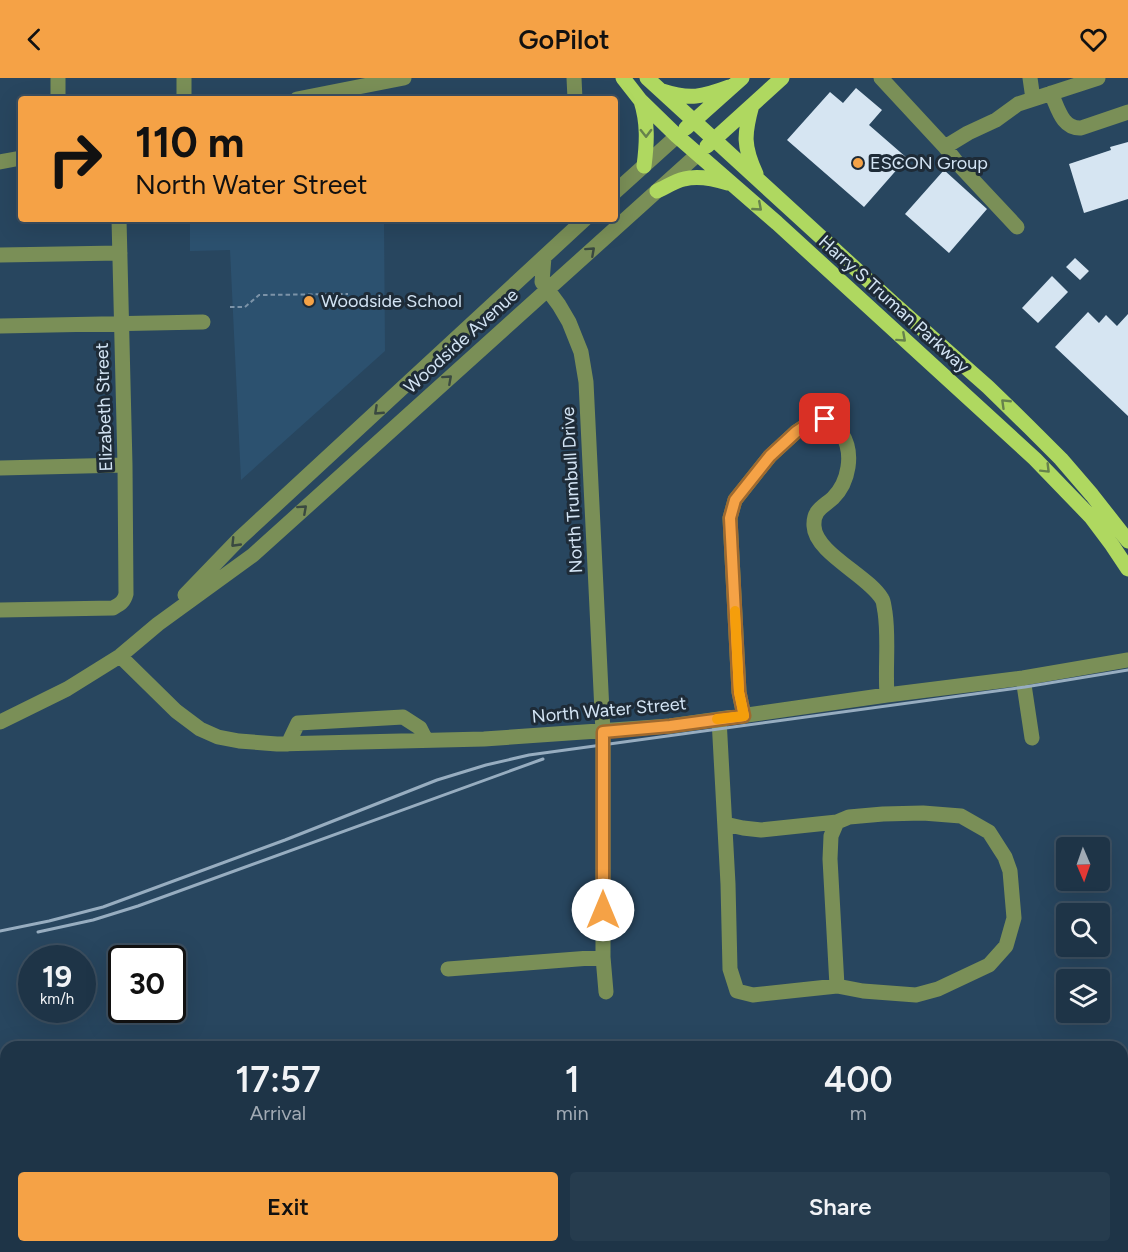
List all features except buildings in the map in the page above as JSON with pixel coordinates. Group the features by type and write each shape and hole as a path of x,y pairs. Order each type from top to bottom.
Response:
{"main road":[{"name":"Harry S Truman Parkway","path":"623,78 641,100 677,136 794,239 1035,459 1091,518 1128,569"},
{"name":"Harry S Truman Parkway","path":"647,78 988,387 1061,459 1128,541"},
{"name":"Woodside Avenue","path":"698,154 782,78"},
{"path":"660,90 683,97 692,97 716,92 738,81"},
{"path":"677,136 738,81"},
{"path":"641,100 647,127 644,166"},
{"path":"752,105 746,140 749,157 760,182"},
{"path":"657,191 684,179 692,178 714,178 732,185"}],"street":[{"path":"57,78 58,96"},
{"path":"184,78 184,96"},
{"path":"303,96 326,85 404,78"},
{"path":"574,78 575,96"},
{"path":"880,78 1017,227"},
{"path":"1030,78 1033,99"},
{"path":"945,147 996,120 1018,104 1098,78"},
{"path":"1051,93 1063,120 1076,128 1128,112"},
{"path":"618,189 677,136"},
{"name":"Woodside Avenue","path":"0,722 67,689 120,656 158,624 253,555 698,154"},
{"path":"0,162 18,159"},
{"name":"Elizabeth Street","path":"0,610 113,608 125,600 126,465 119,222"},
{"name":"Woodside Avenue","path":"158,624 240,538 582,222"},
{"path":"0,255 120,253"},
{"name":"North Trumbull Drive","path":"544,256 542,282 568,322 581,352 586,382 603,732 603,957 606,992"},
{"path":"0,326 203,322"},
{"path":"744,716 739,692 730,518 735,500 770,456 796,432 814,420 825,419 842,433 848,451 848,470 843,484 834,497 818,509 813,524 815,533 833,555 883,600 887,629 885,678 887,694"},
{"path":"0,468 126,465"},
{"name":"North Water Street","path":"120,656 176,711 200,729 239,741 277,744 484,740 670,726 887,694 1023,678 1128,660"},
{"path":"1023,678 1032,738"},
{"path":"288,744 298,723 403,717 420,728 426,740"},
{"path":"361,719 362,742"},
{"path":"719,719 730,969 737,991 753,995 837,986 863,991 916,995 938,989 989,965 1006,946 1014,918 1010,871 1005,857 988,832 961,816 923,813 883,814 849,817 837,822 761,830 725,824"},
{"path":"837,822 831,836 830,859 837,986"},
{"path":"448,969 603,957"}],"path":[{"path":"230,308 245,307 259,295 348,294"}],"shaded area":[{"name":"Woodside School","path":"190,222 384,222 385,351 241,480 230,250 190,251"}],"railway":[{"path":"0,931 103,907 285,840 437,780 529,755 1025,687 1128,670"},
{"path":"38,932 93,920 138,906 543,759"}],"slow traffic":[{"path":"717,719 744,716 739,692 735,611"}],"place":[{"name":"ESCON Group","path":"858,163"},
{"name":"Woodside School","path":"309,301"}],"route":[{"path":"603,910 603,732 744,716 739,692 730,518 735,500 770,456 796,432 814,420 825,419"}]}
